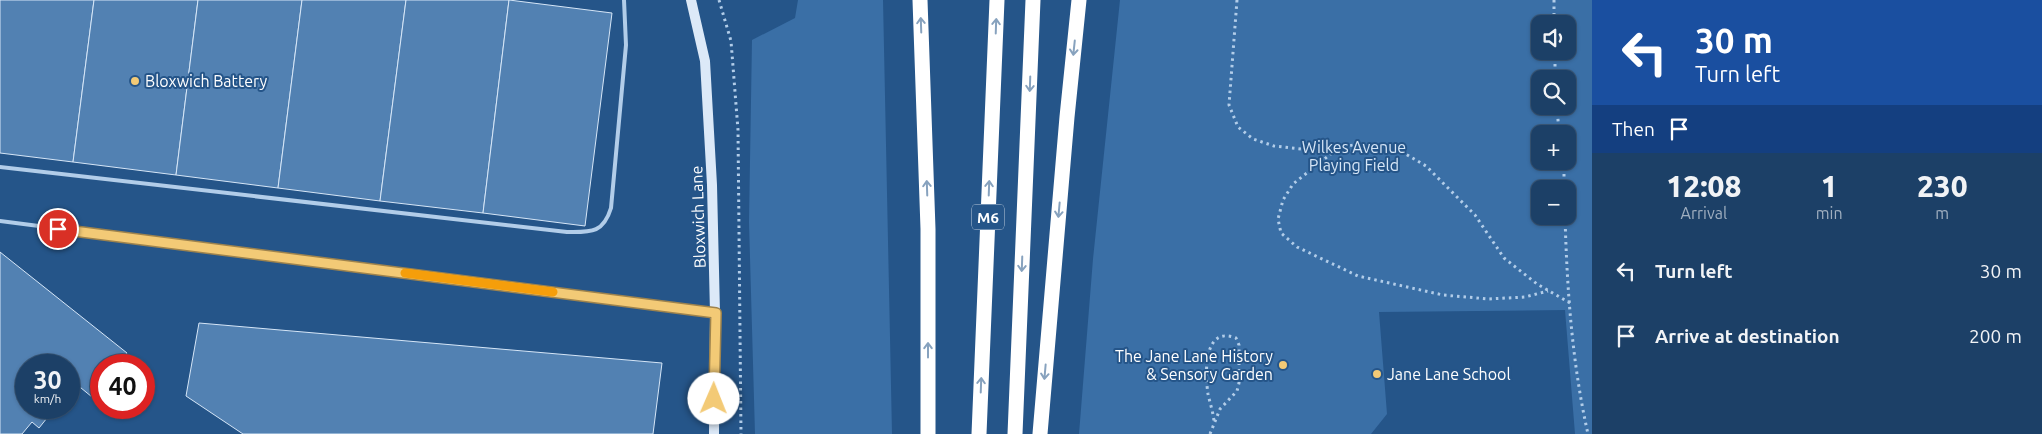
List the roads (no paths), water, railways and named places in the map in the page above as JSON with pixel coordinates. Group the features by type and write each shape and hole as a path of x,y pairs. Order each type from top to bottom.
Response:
{"highway":[{"path":"920,0 928,229 928,434"},
{"name":"M6","path":"978,434 997,0"},
{"name":"M6","path":"1014,434 1033,0"},
{"path":"1040,434 1079,0"}],"street":[{"name":"Bloxwich Lane","path":"691,0 705,61 712,185 716,313 714,434"}],"lane":[{"path":"0,167 567,232 590,232 602,227 608,218 611,208 626,45 624,0"},
{"path":"0,221 716,313"}],"place":[{"name":"Bloxwich Battery","path":"135,81"},
{"name":"The Jane Lane History & Sensory Garden","path":"1283,365"},
{"name":"Jane Lane School","path":"1377,374"}],"park label":[{"name":"Wilkes Avenue Playing Field","path":"1354,156"}]}
